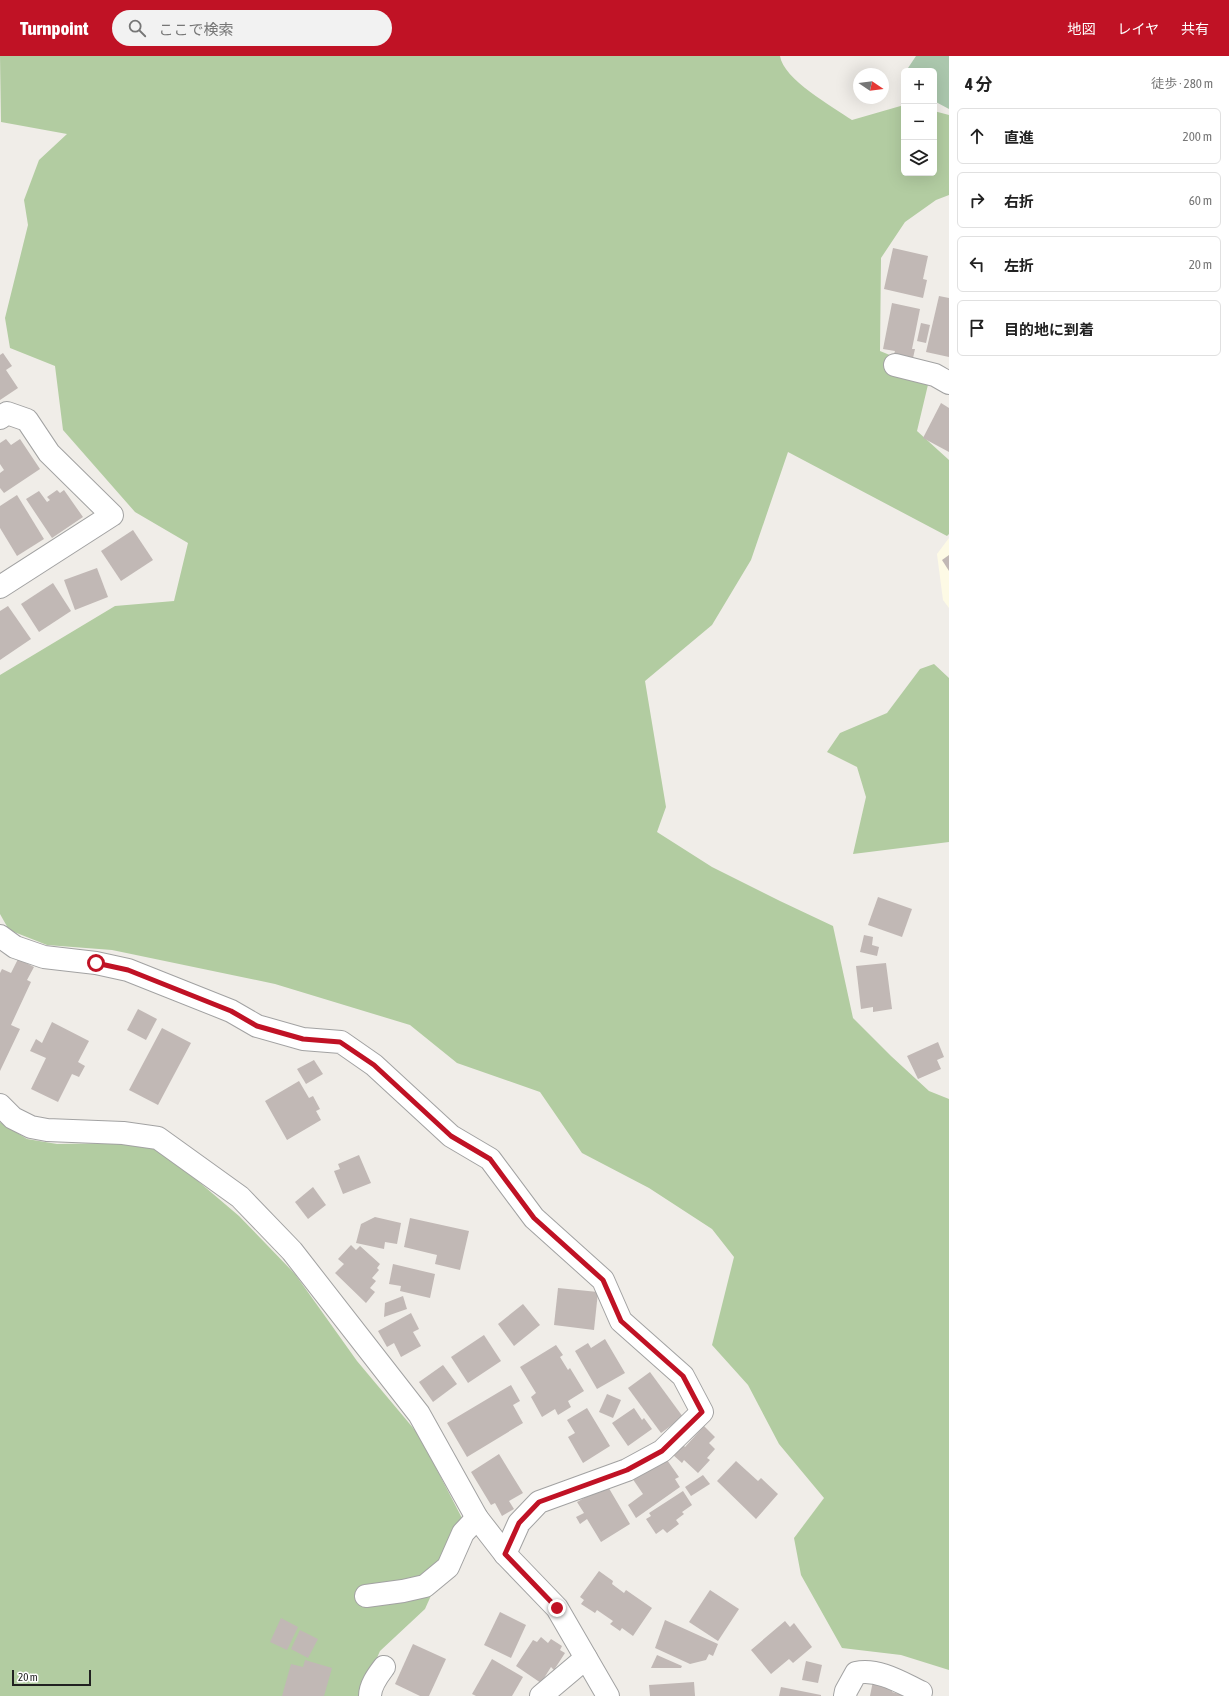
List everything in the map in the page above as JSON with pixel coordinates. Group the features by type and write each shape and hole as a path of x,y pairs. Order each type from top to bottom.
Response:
{"street":[{"path":"895,365 935,375 949,383"},
{"path":"0,418 7,413 27,420 49,454 112,516 0,587"},
{"path":"0,936 15,947 44,957 96,963 128,970 231,1011 257,1026 303,1039 340,1042 374,1065 451,1136 490,1159 534,1218 603,1280 621,1321 683,1376 702,1412 662,1451 633,1467 539,1502 519,1523 505,1554"},
{"path":"0,1106 13,1118 31,1126 47,1130 123,1133 158,1138 240,1197 292,1251 419,1414 477,1518 505,1554 557,1608 608,1696"},
{"path":"366,1596 404,1591 425,1586 448,1567 463,1533 477,1518"},
{"path":"541,1696 586,1658"},
{"path":"370,1696 370,1692 377,1676 384,1667"},
{"path":"845,1696 856,1673 864,1671 889,1677 921,1692"}],"shaded area":[{"path":"949,538 949,608 943,600 937,554"}],"green space":[{"path":"0,56 780,56 783,65 799,83 852,120 901,106 901,176 937,176 937,112 949,115 949,195 936,200 905,222 881,258 880,351 931,372 917,431 949,460 949,534 947,536 788,452 751,560 712,625 645,681 666,807 657,832 712,867 833,926 853,1018 929,1091 949,1099 949,1670 901,1655 842,1648 801,1575 794,1538 824,1498 779,1444 748,1385 712,1345 734,1257 712,1229 649,1188 582,1153 540,1092 457,1063 410,1025 275,984 112,950 47,945 9,930 0,914 0,675 115,606 174,601 188,543 135,512 63,430 55,366 10,348 5,318 28,225 24,200 39,160 67,134 1,122"},
{"path":"916,56 949,56 949,109 937,103 937,68 908,68"},
{"path":"934,664 949,678 949,842 853,854 866,797 857,767 827,752 840,733 887,713 920,669"},
{"path":"0,1122 27,1139 57,1144 123,1143 153,1147 172,1159 239,1216 295,1274 357,1361 419,1435 464,1522 425,1609 380,1651 360,1696 0,1696"}],"building":[{"path":"893,248 928,256 923,279 927,280 923,298 884,289"},
{"path":"939,296 949,298 949,357 926,352"},
{"path":"892,303 920,309 912,349 915,349 913,358 894,354 895,351 883,349"},
{"path":"921,323 930,325 926,343 917,341"},
{"path":"3,353 12,366 6,370 18,388 0,400 0,355"},
{"path":"941,403 949,408 949,452 923,438"},
{"path":"6,439 11,445 20,439 40,469 4,493 0,488 0,473 4,470 0,464 0,443"},
{"path":"57,490 60,493 64,490 83,517 52,538 26,499 39,491 47,502 50,500 47,497"},
{"path":"17,495 44,539 17,556 0,528 0,506"},
{"path":"133,530 153,560 121,581 101,551"},
{"path":"949,555 949,571 942,560"},
{"path":"97,568 108,597 75,610 64,580"},
{"path":"53,583 71,611 39,632 21,604"},
{"path":"8,606 31,639 0,660 0,611"},
{"path":"878,897 912,909 902,937 868,925"},
{"path":"864,935 873,937 872,945 879,947 877,956 860,952"},
{"path":"18,959 34,967 27,980 31,982 11,1025 20,1029 0,1071 0,973 2,969 11,973"},
{"path":"886,963 892,1009 873,1012 873,1007 861,1009 856,966"},
{"path":"138,1009 157,1019 146,1040 127,1030"},
{"path":"52,1022 89,1041 78,1062 85,1066 79,1077 72,1074 58,1102 31,1089 46,1058 30,1051 36,1039 42,1043"},
{"path":"162,1028 191,1043 158,1105 129,1090"},
{"path":"938,1042 944,1057 937,1060 941,1069 918,1079 907,1056"},
{"path":"314,1060 323,1074 306,1084 297,1069"},
{"path":"299,1081 309,1098 313,1096 320,1109 316,1111 321,1120 287,1140 265,1101"},
{"path":"359,1155 371,1183 343,1194 334,1171 340,1169 338,1164"},
{"path":"313,1187 326,1205 308,1219 295,1202"},
{"path":"375,1217 401,1223 397,1244 385,1242 384,1249 356,1243 361,1224"},
{"path":"410,1218 469,1231 460,1270 435,1264 437,1255 404,1247"},
{"path":"351,1245 356,1250 360,1246 380,1264 377,1268 379,1270 372,1278 376,1281 370,1288 375,1292 366,1303 335,1273 344,1264 338,1259"},
{"path":"393,1264 435,1274 430,1298 400,1291 401,1286 389,1284"},
{"path":"558,1288 598,1292 594,1330 554,1325"},
{"path":"403,1296 407,1309 384,1317 385,1303"},
{"path":"523,1304 540,1325 514,1346 498,1324"},
{"path":"411,1313 419,1329 413,1332 421,1346 401,1357 394,1343 387,1347 378,1331"},
{"path":"484,1335 501,1361 468,1383 451,1357"},
{"path":"605,1339 625,1373 597,1389 575,1351 588,1343 591,1348"},
{"path":"556,1345 563,1355 560,1357 568,1370 570,1368 584,1391 568,1401 571,1407 558,1415 555,1409 542,1417 531,1397 536,1393 520,1367"},
{"path":"443,1365 457,1384 433,1402 419,1382"},
{"path":"650,1372 683,1417 661,1433 628,1388"},
{"path":"511,1385 520,1401 513,1405 523,1423 467,1457 447,1423"},
{"path":"607,1394 621,1400 613,1418 599,1412"},
{"path":"587,1408 610,1446 583,1463 568,1437 575,1433 567,1420"},
{"path":"634,1408 642,1420 644,1418 652,1429 628,1446 612,1423"},
{"path":"704,1426 715,1437 709,1443 715,1449 707,1458 710,1460 698,1473 684,1460 682,1463 672,1454 681,1443 685,1447"},
{"path":"499,1454 523,1493 509,1501 514,1509 502,1516 495,1503 491,1505 471,1472"},
{"path":"667,1460 679,1477 675,1479 680,1487 636,1518 628,1505 643,1494 632,1478 656,1462 659,1466"},
{"path":"736,1461 758,1481 761,1478 778,1494 756,1519 717,1481"},
{"path":"703,1475 710,1484 691,1496 685,1487"},
{"path":"607,1485 630,1524 601,1542 587,1519 580,1524 576,1517 584,1513 577,1502"},
{"path":"683,1491 692,1505 682,1512 684,1514 676,1520 679,1524 667,1533 663,1529 656,1534 646,1519 651,1516 649,1513"},
{"path":"599,1571 613,1581 612,1584 624,1593 626,1590 652,1608 633,1636 622,1628 620,1631 610,1624 613,1621 597,1610 595,1613 581,1604 584,1600 580,1597"},
{"path":"710,1590 739,1609 718,1641 689,1622"},
{"path":"500,1612 526,1625 511,1658 484,1645"},
{"path":"281,1618 298,1627 287,1650 270,1642"},
{"path":"665,1620 718,1644 713,1656 709,1654 706,1660 690,1664 655,1648"},
{"path":"785,1621 790,1627 794,1623 812,1647 793,1663 789,1659 771,1674 751,1650"},
{"path":"300,1630 318,1639 308,1658 291,1649"},
{"path":"541,1637 548,1643 551,1639 562,1646 560,1650 565,1653 554,1670 551,1667 541,1683 516,1666 533,1640 537,1642"},
{"path":"413,1644 446,1659 429,1696 420,1696 395,1684"},
{"path":"657,1655 682,1666 681,1668 651,1668"},
{"path":"492,1659 523,1677 512,1696 476,1696 472,1694"},
{"path":"305,1660 332,1668 324,1696 282,1696 291,1664 303,1667"},
{"path":"806,1661 822,1665 818,1683 802,1680"},
{"path":"873,1681 893,1685 892,1692 907,1696 870,1696"},
{"path":"694,1682 695,1696 650,1696 649,1685"},
{"path":"781,1687 821,1695 821,1696 779,1696"}],"route":[{"path":"96,963 128,970 231,1011 257,1026 303,1039 340,1042 374,1065 451,1136 490,1159 534,1218 603,1280 621,1321 683,1376 702,1412 662,1451 627,1470 539,1502 519,1523 505,1554 557,1608"}]}
